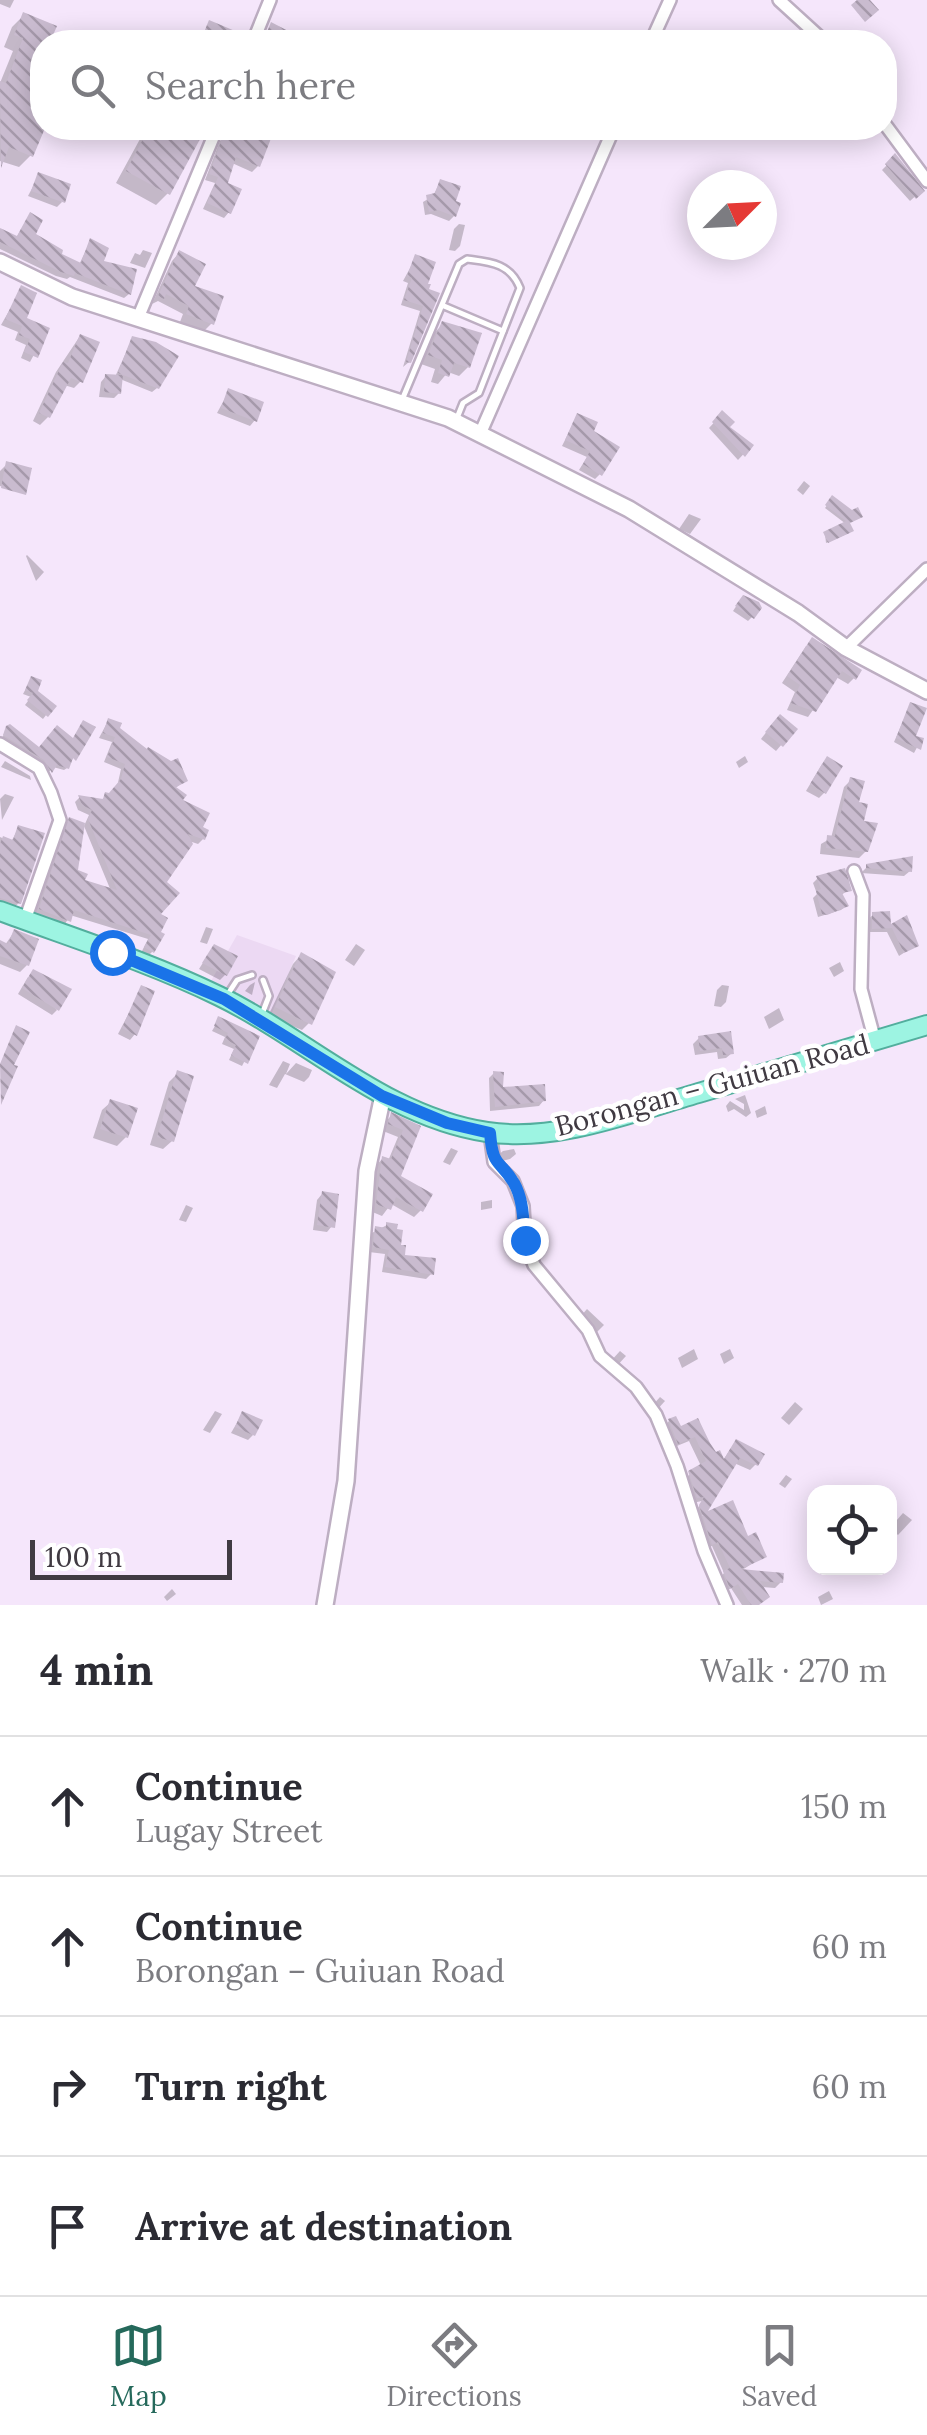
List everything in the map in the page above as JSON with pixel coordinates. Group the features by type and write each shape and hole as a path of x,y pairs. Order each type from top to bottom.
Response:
{"main road":[{"name":"Borongan – Guiuan Road","path":"0,911 224,999 382,1096 447,1123 490,1133 529,1134 596,1123 927,1025"}],"street":[{"path":"258,30 270,0"},
{"path":"657,30 670,0"},
{"path":"779,0 812,30"},
{"path":"138,318 213,140"},
{"path":"480,434 609,140"},
{"path":"897,140 927,181"},
{"path":"0,262 72,297 456,422 629,509 846,648 927,691"},
{"path":"846,648 927,569"},
{"path":"0,744 38,768 52,793 60,820 25,920"},
{"path":"854,871 863,895 861,990 875,1040"},
{"path":"325,1605 346,1482 366,1172 382,1096"},
{"path":"490,1133 494,1162 513,1181 522,1206 525,1240 534,1264 588,1330 600,1356 636,1387 656,1415 726,1605"}],"lane":[{"path":"401,402 459,264 467,259 501,264 516,276 520,288 479,392 463,403 456,422"},
{"path":"444,306 503,331"},
{"path":"224,999 237,980 252,976"},
{"path":"260,1019 269,996 262,980"}],"shaded area":[{"path":"237,935 296,956 271,1015 211,981"}],"building":[{"path":"857,0 870,0 879,10 865,22 851,5"},
{"path":"23,12 57,26 55,30 30,30 30,140 40,140 33,157 9,147 1,168 0,81 6,83 23,38 14,35"},
{"path":"209,20 233,30 205,30"},
{"path":"271,22 286,30 268,30"},
{"path":"143,140 200,140 170,195 126,171"},
{"path":"222,140 270,140 260,167 236,157 228,183 242,189 231,214 207,203 218,177 209,174"},
{"path":"895,153 925,191 916,199 885,164"},
{"path":"38,172 71,184 65,203 31,191"},
{"path":"440,179 461,186 456,217 438,210 429,212 426,195 435,193"},
{"path":"30,212 43,220 36,234 63,250 62,254 81,263 90,238 109,248 104,261 137,269 131,295 75,273 74,276 61,272 0,242 0,228 17,236"},
{"path":"179,250 206,264 195,286 224,296 214,325 186,314 189,306 166,294 164,299 158,296"},
{"path":"415,254 436,262 428,284 429,289 440,293 411,363 406,362 423,306 404,300"},
{"path":"21,285 37,293 27,318 50,328 38,358 24,352 30,339 19,335 22,326 5,319"},
{"path":"442,321 482,333 470,368 454,363 449,377 438,373 442,360 428,355"},
{"path":"80,334 100,342 83,383 71,378 50,418 39,413"},
{"path":"132,336 156,342 179,356 159,389 118,373"},
{"path":"105,374 123,375 121,394 104,392"},
{"path":"228,388 264,402 257,422 221,408"},
{"path":"722,410 735,422 730,427 754,445 745,457 712,422"},
{"path":"577,413 598,422 594,431 620,447 602,476 583,464 590,451 565,440"},
{"path":"6,461 32,468 26,495 1,488"},
{"path":"832,495 852,510 858,507 863,517 850,523 854,531 828,543 823,532 846,521 825,505"},
{"path":"743,595 759,602 762,608 754,619 735,606"},
{"path":"812,637 862,670 856,680 842,671 816,712 791,703 800,685 787,676"},
{"path":"31,676 42,680 38,691 57,706 48,717 27,700 33,693 25,690"},
{"path":"910,702 927,708 916,736 924,738 921,750 896,738"},
{"path":"780,714 798,729 783,747 765,732"},
{"path":"108,718 122,723 120,728 147,749 171,761 178,758 188,781 176,787 187,795 183,800 210,813 203,827 209,830 205,840 188,834 193,844 167,882 180,893 161,914 168,918 161,932 165,934 154,953 144,947 151,935 74,910 71,922 39,909 69,817 85,823 78,870 88,874 85,880 117,890 88,819 92,810 82,805 78,795 103,799 105,792 109,793 121,779 125,764 107,757 115,737 103,733"},
{"path":"83,720 96,727 69,769 57,765 52,773 44,760 3,735 10,724 39,747 57,725 73,738"},
{"path":"827,756 843,766 826,794 810,784"},
{"path":"850,777 865,781 859,802 868,804 864,821 878,823 868,852 826,848 827,835 835,836"},
{"path":"18,825 45,833 21,904 0,898 0,844 3,836 13,840"},
{"path":"913,856 912,872 866,868 866,864"},
{"path":"845,868 852,891 842,893 849,906 822,914 816,876"},
{"path":"890,911 891,924 907,915 919,946 904,953 892,928 872,929 872,912"},
{"path":"14,929 39,939 29,966 0,956 0,940 8,944"},
{"path":"214,944 238,956 227,976 202,963"},
{"path":"301,952 336,972 312,1025 275,1007"},
{"path":"33,969 72,989 59,1011 22,988"},
{"path":"141,985 155,991 137,1036 122,1028"},
{"path":"218,1016 260,1036 248,1064 231,1055 236,1045 225,1039 228,1033 214,1026"},
{"path":"16,1025 30,1032 1,1105 0,1064"},
{"path":"731,1031 734,1054 723,1055 722,1048 700,1051 698,1036"},
{"path":"177,1070 194,1076 174,1142 157,1137"},
{"path":"493,1071 504,1072 503,1087 545,1084 546,1101 495,1107"},
{"path":"110,1099 138,1108 128,1138 100,1129"},
{"path":"391,1112 421,1126 401,1176 433,1194 423,1212 396,1197 391,1210 376,1204 382,1156 391,1159 403,1130 388,1124"},
{"path":"322,1191 339,1194 335,1228 317,1225"},
{"path":"386,1222 398,1224 397,1229 403,1230 401,1245 406,1245 405,1255 436,1258 434,1275 385,1267 389,1250 373,1247 375,1226 386,1228"},
{"path":"242,1411 263,1420 255,1436 235,1427"},
{"path":"676,1416 681,1426 698,1418 710,1443 724,1459 736,1439 765,1454 758,1466 740,1458 708,1511 733,1500 748,1536 756,1532 767,1557 741,1569 784,1573 783,1583 760,1581 770,1597 759,1605 751,1605 738,1584 730,1589 723,1571 730,1568 718,1542 712,1545 699,1505 704,1497 697,1498 688,1471 706,1461 695,1437 678,1444 668,1419"}],"route":[{"path":"112,952 224,999 382,1096 447,1123 490,1133 494,1162 513,1181 522,1206 525,1240"}]}
